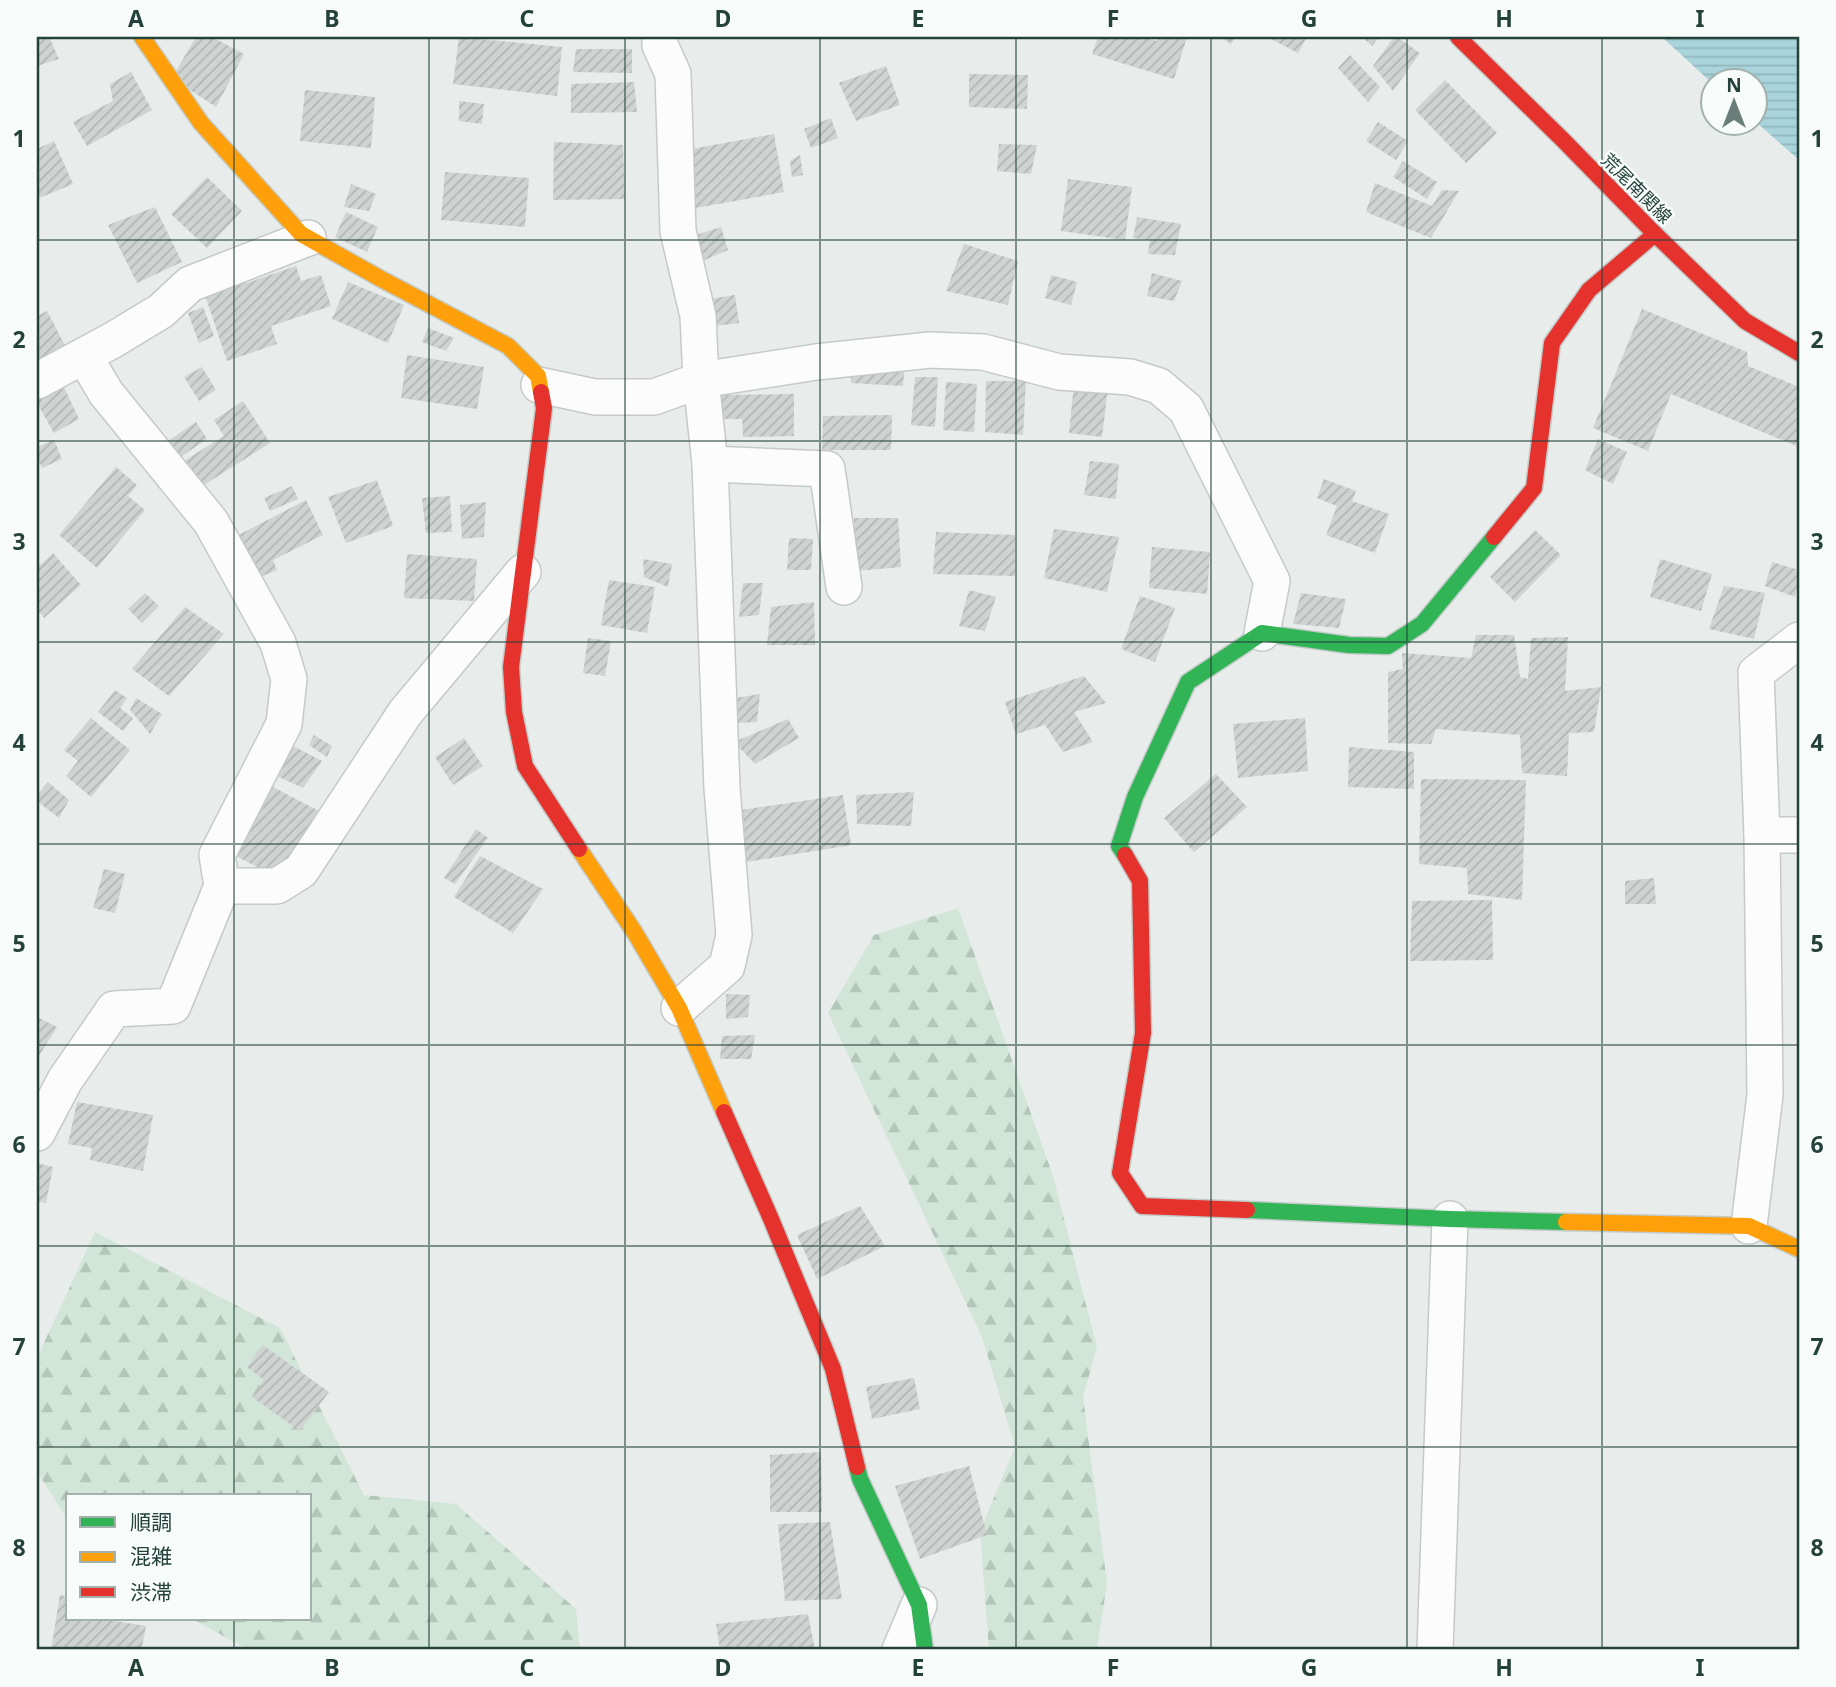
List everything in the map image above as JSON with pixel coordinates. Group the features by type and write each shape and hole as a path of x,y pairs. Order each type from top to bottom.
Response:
{"street":[{"path":"142,37 201,123 302,234 508,346 538,376 544,408 511,667 514,712 525,766 635,933 679,1008 833,1369 860,1479 919,1605 925,1650"},
{"path":"660,37 660,45 673,74 678,231 698,316 701,380 710,464 722,788 734,935 727,966 679,1008"},
{"name":"荒尾南関線","path":"1458,37 1745,321 1799,353"},
{"path":"1655,234 1589,290 1552,343 1534,488 1422,624 1388,646 1349,645 1262,633 1188,682 1135,797 1119,846 1140,881 1143,1033 1120,1173 1142,1206 1450,1219 1749,1226 1799,1249"},
{"path":"37,381 161,311 190,284 308,238"},
{"path":"540,385 595,397 654,397 701,380 816,362 930,350 983,352 1059,372 1130,377 1159,386 1186,409 1272,581 1262,633"},
{"path":"37,1133 65,1080 114,1009 173,1006 222,886 217,855 284,724 289,679 278,643 211,522 106,393 84,356"},
{"path":"710,464 827,469 844,587"},
{"path":"222,886 277,886 301,871 405,713 523,572"},
{"path":"1749,1226 1765,1095 1762,835 1756,673 1799,640"},
{"path":"1762,835 1799,835"},
{"path":"1435,1650 1450,1219"},
{"path":"900,1650 919,1605"}],"green space":[{"path":"958,908 1053,1176 1097,1347 1083,1397 1107,1583 1097,1650 989,1650 980,1531 1015,1447 982,1337 828,1013 874,935"},
{"path":"95,1232 280,1328 364,1495 456,1504 576,1609 580,1650 249,1650 194,1620 312,1620 312,1494 66,1494 66,1517 37,1472 37,1358"}],"water":[{"path":"1662,37 1799,37 1799,160 1770,134 1770,66 1700,66 1700,72"}],"building":[{"path":"37,37 49,37 59,59 37,66"},
{"path":"196,37 212,37 244,54 216,107 172,78"},
{"path":"459,37 562,47 557,96 453,84"},
{"path":"1098,37 1142,37 1157,41 1159,37 1187,37 1174,79 1092,54"},
{"path":"1220,37 1236,37 1231,44"},
{"path":"1267,37 1307,37 1298,53"},
{"path":"1362,37 1379,37 1372,46"},
{"path":"1394,37 1420,53 1393,91 1373,66"},
{"path":"576,49 632,49 632,73 573,72"},
{"path":"1350,55 1380,87 1368,102 1338,68"},
{"path":"886,66 900,105 856,121 839,83"},
{"path":"131,72 152,110 87,146 73,122 113,101 110,84"},
{"path":"969,74 1028,75 1027,109 969,107"},
{"path":"1445,80 1497,133 1466,163 1415,110"},
{"path":"634,82 637,112 571,113 571,84"},
{"path":"305,90 375,97 371,148 300,141"},
{"path":"459,101 484,104 482,124 459,121"},
{"path":"831,118 838,138 811,148 804,129"},
{"path":"1378,122 1408,141 1396,160 1366,141"},
{"path":"774,134 784,192 696,208 686,150"},
{"path":"54,141 73,184 37,199 37,149"},
{"path":"554,142 623,145 625,199 553,200"},
{"path":"999,144 1037,145 1031,174 997,171"},
{"path":"800,155 803,175 792,177 790,161"},
{"path":"1403,161 1437,182 1427,199 1393,177"},
{"path":"445,172 529,178 525,227 441,220"},
{"path":"207,177 242,211 207,248 171,214"},
{"path":"1068,179 1132,187 1125,240 1061,231"},
{"path":"1375,183 1432,206 1442,190 1459,191 1431,238 1366,212"},
{"path":"351,184 376,194 369,211 344,207"},
{"path":"155,207 182,262 137,283 108,225"},
{"path":"346,212 378,227 367,252 335,237"},
{"path":"1137,217 1181,224 1175,255 1148,254 1150,240 1133,238"},
{"path":"721,227 728,250 698,263 687,238"},
{"path":"964,244 1018,261 1008,305 946,291"},
{"path":"296,266 301,281 321,275 331,306 271,326 277,344 227,361 201,283 242,269 247,283"},
{"path":"1152,273 1182,281 1174,301 1147,296"},
{"path":"1051,275 1077,282 1071,305 1045,298"},
{"path":"348,282 404,305 388,343 332,319"},
{"path":"735,295 739,323 715,326 709,299"},
{"path":"203,307 214,336 199,343 188,313"},
{"path":"1642,309 1747,352 1748,366 1799,387 1799,447 1671,394 1648,451 1593,428"},
{"path":"47,311 69,353 37,370 37,316"},
{"path":"428,328 454,338 446,351 422,342"},
{"path":"407,355 484,367 477,409 401,398"},
{"path":"851,357 905,363 903,386 851,383"},
{"path":"202,367 216,390 199,401 184,377"},
{"path":"915,377 938,377 935,427 911,425"},
{"path":"61,381 79,419 54,433 37,403 37,395"},
{"path":"986,381 1026,381 1023,435 985,432"},
{"path":"946,382 977,384 974,432 943,430"},
{"path":"1074,384 1108,388 1102,437 1069,433"},
{"path":"794,394 794,436 743,437 742,419 722,419 721,395"},
{"path":"243,401 270,443 196,490 179,464 224,436 214,420"},
{"path":"892,415 891,450 822,450 823,416"},
{"path":"196,422 207,439 179,458 168,441"},
{"path":"1598,439 1627,452 1613,484 1585,470"},
{"path":"54,440 62,459 42,468 37,457 37,447"},
{"path":"1090,461 1119,464 1116,499 1084,495"},
{"path":"116,467 137,485 128,496 145,510 97,568 59,535"},
{"path":"1324,479 1356,491 1352,501 1389,514 1375,553 1326,535 1337,506 1317,498"},
{"path":"377,480 393,526 346,543 328,497"},
{"path":"292,486 298,499 270,511 264,498"},
{"path":"450,496 452,532 426,533 422,498"},
{"path":"306,500 323,535 273,560 277,570 248,582 227,541"},
{"path":"486,502 484,537 462,539 460,505"},
{"path":"854,518 898,518 901,567 856,571"},
{"path":"1054,529 1119,537 1107,592 1044,578"},
{"path":"1535,530 1561,555 1515,602 1490,577"},
{"path":"936,532 1015,535 1015,576 933,574"},
{"path":"789,538 813,539 811,570 787,570"},
{"path":"1152,547 1210,552 1207,594 1149,588"},
{"path":"53,553 81,585 44,618 37,609 37,568"},
{"path":"407,554 477,559 474,601 404,598"},
{"path":"643,559 672,564 668,587 644,577"},
{"path":"1660,559 1712,574 1701,611 1650,597"},
{"path":"1772,562 1799,570 1795,597 1765,586"},
{"path":"609,580 655,587 647,633 601,625"},
{"path":"743,583 763,583 759,615 739,617"},
{"path":"1724,586 1765,593 1754,639 1709,629"},
{"path":"969,590 996,597 985,631 959,626"},
{"path":"145,593 159,606 142,623 128,609"},
{"path":"1301,593 1346,599 1339,628 1293,624"},
{"path":"1140,596 1175,608 1155,662 1121,649"},
{"path":"814,602 815,645 767,645 771,607"},
{"path":"185,607 224,634 169,696 132,669"},
{"path":"1476,635 1514,635 1520,677 1528,679 1531,638 1568,637 1565,691 1601,687 1594,732 1569,733 1567,776 1522,773 1520,735 1436,729 1431,744 1388,743 1388,672 1403,669 1402,653 1471,658"},
{"path":"588,638 611,641 605,676 583,673"},
{"path":"1084,676 1106,703 1074,712 1093,742 1063,752 1045,725 1016,734 1005,702"},
{"path":"115,690 127,698 120,708 133,718 123,731 98,712"},
{"path":"760,694 757,722 736,723 735,698"},
{"path":"136,698 162,714 150,734 130,710"},
{"path":"91,718 130,750 91,797 66,776 78,761 64,750"},
{"path":"1305,718 1308,771 1238,778 1233,724"},
{"path":"788,719 799,738 755,764 734,742"},
{"path":"314,735 332,746 327,757 309,745"},
{"path":"464,738 483,766 453,785 435,757"},
{"path":"293,746 322,761 303,788 277,776"},
{"path":"1349,747 1414,752 1414,789 1348,787"},
{"path":"1216,774 1247,807 1194,852 1164,818"},
{"path":"1421,779 1526,780 1522,900 1468,894 1467,868 1419,864"},
{"path":"48,782 69,800 59,818 37,801 37,795"},
{"path":"271,786 319,811 283,880 234,855"},
{"path":"914,792 911,826 857,824 856,795"},
{"path":"843,795 851,845 747,862 741,810"},
{"path":"476,829 488,838 455,884 444,878"},
{"path":"480,856 543,889 513,933 454,897"},
{"path":"104,869 125,874 115,913 93,908"},
{"path":"1654,878 1656,904 1625,904 1625,881"},
{"path":"1492,900 1493,960 1410,961 1412,901"},
{"path":"726,994 750,995 748,1017 726,1019"},
{"path":"37,1017 57,1027 37,1059"},
{"path":"755,1035 751,1059 720,1059 722,1036"},
{"path":"77,1102 153,1115 143,1171 90,1160 92,1148 68,1144"},
{"path":"37,1163 53,1167 46,1203 37,1201"},
{"path":"860,1206 885,1246 817,1279 797,1235"},
{"path":"263,1345 329,1392 300,1431 252,1397 264,1380 247,1367"},
{"path":"914,1378 920,1409 872,1419 866,1387"},
{"path":"821,1452 822,1512 770,1512 770,1455"},
{"path":"969,1466 987,1535 920,1559 895,1486"},
{"path":"830,1522 842,1599 785,1601 778,1524"},
{"path":"60,1595 66,1596 66,1620 109,1620 146,1626 142,1647 154,1649 153,1650 51,1650"},
{"path":"808,1614 815,1650 720,1650 716,1624"}],"traffic: fast":[{"path":"1125,855 1119,846 1135,797 1188,682 1262,633 1349,645 1388,646 1422,624 1494,537"},
{"path":"1247,1210 1566,1222"},
{"path":"857,1467 860,1479 919,1605 925,1650"}],"traffic: slow":[{"path":"142,37 201,123 301,234 508,346 538,376 541,392"},
{"path":"579,849 635,933 679,1008 724,1112"},
{"path":"1566,1222 1749,1226 1799,1249"}],"traffic: jam":[{"path":"1458,37 1745,321 1799,353"},
{"path":"1494,537 1534,488 1552,343 1589,290 1655,234"},
{"path":"541,392 544,408 511,667 514,712 525,766 579,849"},
{"path":"1125,855 1140,881 1143,1033 1120,1173 1142,1206 1247,1210"},
{"path":"724,1112 833,1369 857,1467"}]}
